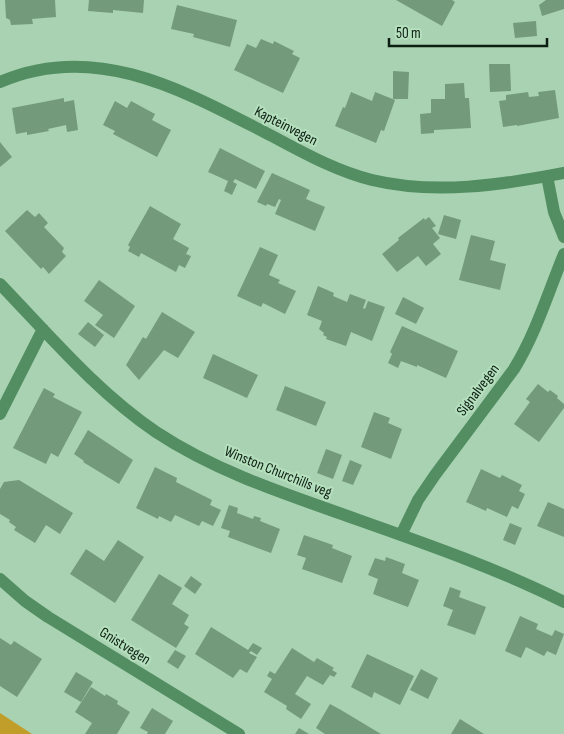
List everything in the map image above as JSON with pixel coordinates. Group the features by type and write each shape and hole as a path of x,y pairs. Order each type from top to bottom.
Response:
{"street":[{"name":"Kapteinvegen","path":"0,82 42,69 67,66 109,69 135,74 201,101 324,164 373,180 400,185 429,188 455,187 564,173"},
{"path":"547,176 554,212 564,237"},
{"name":"Signalvegen","path":"401,535 418,500 435,475 514,369 535,329 564,254"},
{"name":"Winston Churchills veg","path":"0,284 108,393 134,416 158,433 215,464 271,490 495,570 564,602"},
{"path":"0,414 43,329"},
{"name":"Gnistvegen","path":"0,579 25,601 48,617 239,734"}],"shaded area":[{"path":"0,713 32,734 0,734"}],"building":[{"path":"5,0 55,0 56,17 32,19 33,24 11,25 10,20 6,18"},
{"path":"89,0 144,0 143,13 113,10 113,13 88,11"},
{"path":"396,0 452,0 455,2 442,26"},
{"path":"546,0 564,0 564,9 542,16 539,5"},
{"path":"177,5 237,20 230,47 193,37 194,34 171,29"},
{"path":"536,21 537,36 515,38 513,23"},
{"path":"261,39 273,44 274,41 294,51 292,54 300,58 283,93 234,70 247,44 256,48"},
{"path":"489,64 510,64 511,91 490,92"},
{"path":"393,71 409,72 408,99 393,99"},
{"path":"464,83 465,98 469,98 471,128 434,130 434,133 421,134 420,114 431,113 431,99 445,99 445,84"},
{"path":"555,90 559,118 503,127 499,101 506,100 506,95 528,92 529,97 539,96 538,92"},
{"path":"351,92 372,101 375,92 395,100 384,131 381,130 376,143 335,126"},
{"path":"64,98 64,102 74,100 78,130 67,132 66,125 48,129 49,131 27,135 27,132 16,134 12,108"},
{"path":"115,101 127,108 131,101 155,114 152,120 171,130 157,157 113,134 115,131 103,125"},
{"path":"0,142 12,157 0,167"},
{"path":"220,148 265,171 256,189 235,179 233,182 237,184 232,195 224,191 228,181 208,172"},
{"path":"272,173 310,190 306,199 325,207 315,231 275,214 281,200 279,199 275,207 257,202"},
{"path":"150,206 181,224 173,239 189,248 186,254 191,256 185,268 179,265 176,272 141,253 139,257 128,251 130,247 128,245"},
{"path":"27,210 35,217 39,213 48,223 44,227 64,248 62,252 66,256 49,274 43,267 41,269 5,231"},
{"path":"444,215 461,220 456,239 438,234"},
{"path":"429,217 436,226 432,228 440,238 433,244 441,254 426,266 418,256 397,272 382,254 399,240 398,238 424,218 425,220"},
{"path":"471,235 495,241 490,260 506,264 500,290 459,280"},
{"path":"260,247 278,255 269,275 280,280 278,283 296,291 285,314 263,303 261,307 237,296"},
{"path":"99,280 135,306 114,338 95,325 103,315 84,301"},
{"path":"318,286 334,293 333,296 347,302 350,294 366,300 363,308 365,309 368,301 385,307 372,341 351,332 346,346 326,339 327,337 319,329 322,321 307,315"},
{"path":"403,297 424,308 416,324 395,314"},
{"path":"162,312 195,332 178,358 164,350 139,380 126,365 143,337 146,339"},
{"path":"88,322 104,335 95,347 78,334"},
{"path":"402,326 458,351 446,378 417,365 417,367 401,361 398,368 388,363 392,354 390,352"},
{"path":"213,354 258,375 247,398 203,378"},
{"path":"538,384 548,392 550,390 558,396 557,398 564,404 564,408 539,442 514,424 530,402 526,399"},
{"path":"285,386 326,402 316,426 276,410"},
{"path":"44,388 55,394 53,397 82,412 58,457 51,453 46,464 13,448"},
{"path":"374,412 390,418 388,423 402,429 391,459 361,447"},
{"path":"88,430 133,460 119,484 83,462 74,454"},
{"path":"326,449 342,455 333,479 317,473"},
{"path":"350,460 362,465 353,485 342,481"},
{"path":"155,467 177,478 176,482 212,500 210,505 221,510 213,526 202,521 199,526 175,515 171,522 159,516 158,519 136,508"},
{"path":"481,469 500,478 502,475 522,485 519,491 525,494 518,509 512,506 507,517 487,508 486,511 466,502"},
{"path":"19,480 73,513 60,534 46,525 35,543 14,530 16,527 9,522 10,520 0,514 0,489 4,482"},
{"path":"548,502 564,509 564,537 537,526"},
{"path":"229,505 238,508 237,513 253,519 254,516 261,518 260,521 280,529 271,553 228,537 230,531 221,528"},
{"path":"510,523 522,528 515,545 503,540"},
{"path":"304,535 333,545 332,548 352,556 342,583 302,569 306,558 297,555"},
{"path":"118,540 144,557 115,603 70,574 86,549 104,561"},
{"path":"386,557 405,564 402,573 419,580 408,607 373,594 378,579 368,575 375,558 385,561"},
{"path":"159,574 182,588 172,604 189,615 184,624 189,627 176,648 131,620"},
{"path":"191,576 202,584 195,594 184,586"},
{"path":"450,587 461,591 459,597 486,607 475,635 447,625 453,610 443,606"},
{"path":"520,616 538,624 536,629 552,636 555,630 564,634 556,655 547,651 544,656 526,647 521,658 505,651"},
{"path":"211,627 248,650 253,643 262,648 257,655 251,651 249,653 257,657 247,673 240,669 233,678 195,654"},
{"path":"0,638 11,645 14,641 42,659 17,697 0,686"},
{"path":"292,648 314,662 317,658 334,668 332,670 337,673 334,677 330,675 323,685 307,676 295,694 311,704 301,719 286,709 287,706 264,692 272,679 267,676 270,671 275,674"},
{"path":"175,650 186,656 178,669 167,662"},
{"path":"367,654 414,676 400,705 374,692 372,698 351,687"},
{"path":"421,669 438,678 428,699 410,690"},
{"path":"76,672 93,682 81,702 64,692"},
{"path":"91,687 105,696 106,694 118,701 117,704 130,712 117,734 85,734 92,723 75,712"},
{"path":"330,704 381,734 325,734 316,728"},
{"path":"152,708 173,721 165,734 147,734 148,732 140,728"},
{"path":"460,719 484,734 451,734"},
{"path":"299,728 309,734 295,734"}]}
